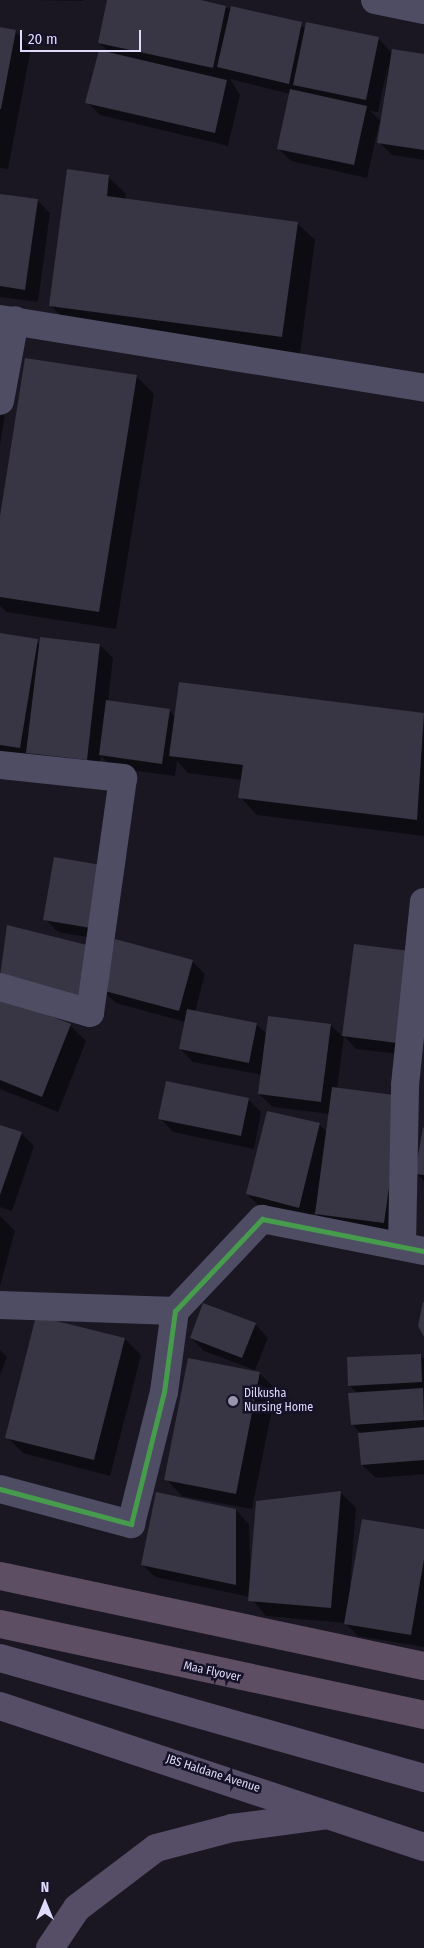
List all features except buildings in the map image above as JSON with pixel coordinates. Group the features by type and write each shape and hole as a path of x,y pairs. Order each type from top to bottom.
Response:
{"highway":[{"path":"0,1576 424,1666"},
{"name":"Maa Flyover","path":"0,1624 424,1715"}],"main road":[{"path":"0,1658 424,1778"},
{"name":"JBS Haldane Avenue","path":"0,1706 424,1847"},
{"path":"50,1948 77,1908 156,1848 232,1828 333,1816"}],"street":[{"path":"375,0 424,10"},
{"path":"0,401 7,320 424,388"},
{"path":"0,765 123,778 90,1013 0,987"},
{"path":"0,1488 131,1524 164,1392 175,1311 262,1219 413,1248 405,1085 422,945 424,902"},
{"path":"0,1305 175,1311"}],"cycle path":[{"path":"0,1489 131,1524 164,1392 175,1311 262,1219 424,1251"}],"place":[{"name":"Dilkusha Nursing Home","path":"233,1401"}]}
